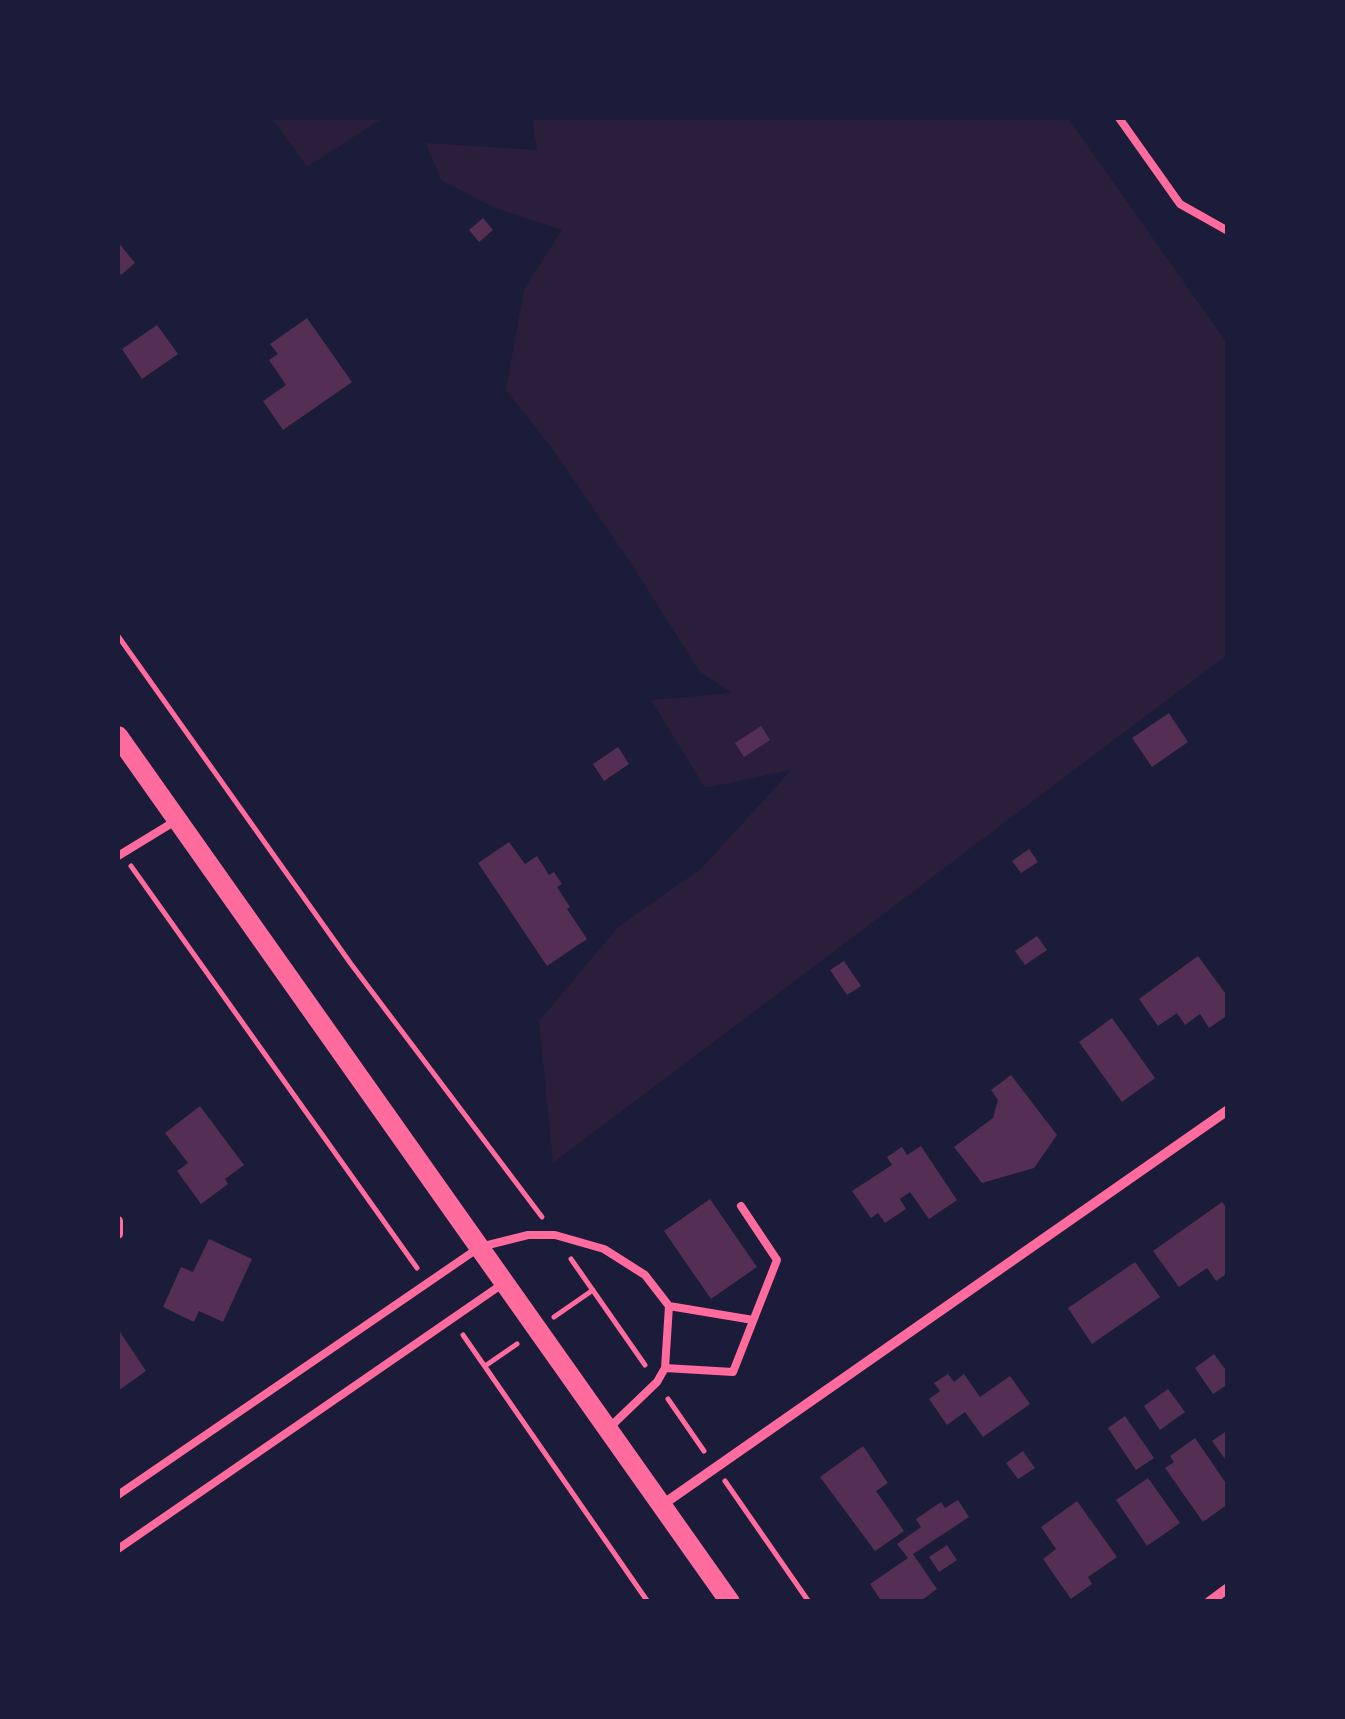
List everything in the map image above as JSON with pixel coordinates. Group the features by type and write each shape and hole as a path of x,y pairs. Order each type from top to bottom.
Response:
{"main road":[{"path":"118,736 730,1602"}],"street":[{"path":"662,1506 1228,1110"},
{"path":"118,1221 118,1234"},
{"path":"1209,1602 1228,1588"}],"lane":[{"path":"1119,118 1180,204 1228,231"},
{"path":"120,855 177,820"},
{"path":"666,1368 733,1372 777,1260 741,1206"},
{"path":"118,1495 480,1248 528,1236 555,1235 604,1249 644,1275 669,1306 666,1368 608,1429"},
{"path":"118,1549 504,1282"},
{"path":"669,1306 754,1320"}],"path":[{"path":"118,636 350,964 555,1235 809,1602"},
{"path":"120,855 414,1266"},
{"path":"564,1310 592,1290"},
{"path":"465,1338 648,1602"},
{"path":"484,1366 503,1353"}],"shaded area":[{"path":"272,118 383,118 307,167"},
{"path":"532,118 1068,118 1227,343 1227,655 553,1163 539,1021 618,927 702,868 791,770 705,788 651,700 732,693 700,672 551,447 506,390 524,289 562,230 495,208 441,180 426,143 537,150"}],"building":[{"path":"483,218 493,230 479,242 469,230"},
{"path":"118,242 135,263 121,275 118,271"},
{"path":"307,318 352,382 283,430 263,401 286,385 269,360 278,354 270,344"},
{"path":"157,325 178,354 142,379 122,349"},
{"path":"1169,713 1188,742 1152,767 1132,738"},
{"path":"761,726 770,740 744,757 735,743"},
{"path":"618,747 629,764 604,781 593,764"},
{"path":"509,842 525,864 537,856 549,875 554,872 562,884 557,887 570,907 567,909 587,939 547,966 478,863"},
{"path":"1029,849 1038,862 1021,873 1012,861"},
{"path":"1037,936 1047,950 1025,965 1015,951"},
{"path":"1198,956 1228,997 1228,1015 1209,1028 1200,1014 1185,1025 1177,1013 1158,1026 1139,999"},
{"path":"844,961 861,986 847,995 830,970"},
{"path":"1112,1018 1155,1078 1122,1102 1079,1042"},
{"path":"1011,1075 1057,1135 1034,1168 982,1183 954,1147 993,1118 998,1100 991,1090"},
{"path":"200,1106 244,1165 225,1179 228,1184 201,1204 177,1171 188,1163 165,1133"},
{"path":"921,1146 957,1200 929,1219 910,1192 900,1199 906,1209 885,1223 878,1213 871,1218 852,1191 892,1165 887,1157 902,1147 907,1155"},
{"path":"710,1199 757,1267 711,1299 664,1231"},
{"path":"1222,1202 1228,1210 1228,1273 1216,1281 1207,1268 1179,1287 1153,1251"},
{"path":"209,1239 252,1259 223,1322 199,1311 194,1322 163,1307 181,1267 193,1272"},
{"path":"1135,1262 1160,1297 1092,1344 1068,1308"},
{"path":"118,1329 146,1371 118,1391"},
{"path":"1214,1354 1228,1373 1228,1384 1213,1394 1195,1368"},
{"path":"948,1374 954,1382 964,1374 980,1397 1010,1376 1030,1404 983,1437 965,1412 947,1425 929,1399 940,1391 934,1383"},
{"path":"1168,1389 1185,1412 1160,1430 1144,1406"},
{"path":"1125,1416 1154,1458 1136,1470 1108,1428"},
{"path":"1228,1430 1228,1463 1212,1441"},
{"path":"1195,1438 1228,1486 1228,1504 1203,1522 1165,1468 1174,1462 1170,1456"},
{"path":"863,1446 888,1483 876,1491 904,1531 875,1551 820,1477"},
{"path":"1023,1451 1035,1468 1018,1479 1006,1463"},
{"path":"1148,1478 1180,1523 1147,1546 1116,1500"},
{"path":"958,1500 969,1517 913,1554 937,1589 919,1602 882,1602 870,1584 908,1558 897,1544 921,1527 916,1519 941,1502 945,1508"},
{"path":"1077,1501 1117,1557 1088,1577 1092,1584 1071,1599 1043,1559 1056,1549 1041,1527"},
{"path":"947,1545 957,1560 939,1572 929,1557"}]}
